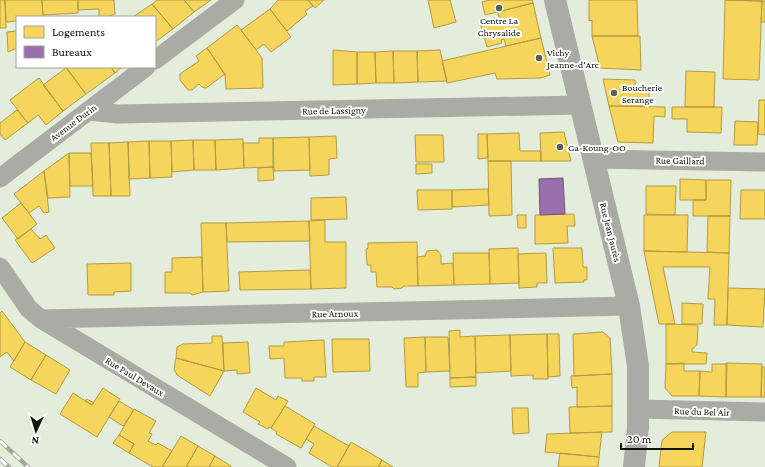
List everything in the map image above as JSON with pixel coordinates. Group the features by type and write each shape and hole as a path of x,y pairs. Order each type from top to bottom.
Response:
{"street":[{"path":"156,59 235,0"},
{"name":"Rue Jean Jaurès","path":"555,0 630,306 638,366 639,409 634,467"},
{"name":"Avenue Durin","path":"0,178 145,68"},
{"name":"Rue de Lassigny","path":"88,111 118,114 580,106"},
{"name":"Rue Gaillard","path":"594,159 765,162"},
{"name":"Rue Paul Devaux","path":"0,267 29,309 41,319 287,467"},
{"name":"Rue Arnoux","path":"41,319 630,306"},
{"name":"Rue du Bel Air","path":"639,409 765,412"}],"building: Logements":[{"path":"0,0 5,0 6,28 0,28"},
{"path":"5,0 42,0 43,16 16,16 16,21 6,22"},
{"path":"42,0 78,0 78,13 43,15"},
{"path":"78,0 114,0 115,14 110,16 99,16 99,9 78,10"},
{"path":"157,0 184,0 194,12 173,29 152,4"},
{"path":"184,0 211,0 194,12"},
{"path":"278,0 308,0 313,6 305,11 307,14 287,31 270,9"},
{"path":"308,0 324,0 315,8"},
{"path":"428,0 450,0 456,22 434,28"},
{"name":"Centre La Chrysalide","path":"490,0 532,0 533,3 485,15 482,2"},
{"path":"589,0 637,0 638,36 592,36 592,20 589,21"},
{"path":"725,0 762,1 759,80 723,79"},
{"path":"725,0 762,0 762,1"},
{"path":"762,1 765,1 765,22 761,22"},
{"path":"533,3 541,38 506,46 504,39 501,40 502,43 487,47 480,22 495,18 496,23 500,22 498,12"},
{"path":"152,4 173,29 156,41 156,16 134,16"},
{"path":"270,9 291,37 271,52 264,44 256,50 241,30"},
{"path":"237,25 262,58 263,88 226,89 225,75 207,48"},
{"path":"16,31 16,48 8,52 7,32"},
{"path":"592,36 640,36 641,70 600,68"},
{"path":"541,38 550,75 540,78 497,79 495,73 447,83 442,61"},
{"path":"207,48 225,74 206,88 199,84 192,90 188,90 180,80 180,74 199,61 196,56"},
{"path":"333,50 357,52 357,84 333,85"},
{"path":"440,50 447,81 418,82 417,51"},
{"path":"393,51 417,51 418,82 394,83"},
{"path":"393,51 394,83 376,83 375,52"},
{"path":"357,52 375,52 376,83 357,84"},
{"path":"66,68 86,94 63,111 43,85"},
{"path":"67,68 112,68 115,73 86,94"},
{"path":"112,68 121,68 115,73"},
{"path":"686,71 715,72 714,107 685,107"},
{"path":"39,78 63,111 46,125 38,115 28,123 10,100"},
{"path":"603,79 635,80 635,87 649,87 649,106 609,106"},
{"path":"759,100 765,100 765,135 758,134"},
{"path":"609,106 665,107 665,117 654,116 653,143 618,142"},
{"path":"672,107 722,107 721,133 687,132 687,119 672,119"},
{"path":"17,110 28,123 5,140 0,134 0,123"},
{"path":"735,121 758,122 757,145 734,145"},
{"path":"564,132 571,161 541,161 540,133"},
{"path":"519,133 520,151 541,151 541,161 488,161 487,134"},
{"path":"478,134 487,134 488,158 478,159"},
{"path":"415,135 443,135 444,162 416,162"},
{"path":"336,136 337,158 329,159 329,175 310,176 309,137"},
{"path":"309,137 310,170 274,171 273,138"},
{"path":"259,138 273,138 273,167 244,168 243,143 259,143"},
{"path":"243,139 244,168 216,170 215,140"},
{"path":"193,140 194,170 172,172 171,141"},
{"path":"193,140 215,140 216,170 194,170"},
{"path":"149,141 171,141 172,177 150,178"},
{"path":"149,141 150,178 129,179 128,142"},
{"path":"128,142 130,196 111,196 109,143"},
{"path":"91,143 109,143 111,196 93,196"},
{"path":"69,153 70,197 48,198 44,171"},
{"path":"69,153 91,153 93,186 70,186"},
{"path":"488,161 511,161 512,215 489,216"},
{"path":"416,164 432,164 432,173 416,174"},
{"path":"273,167 274,180 258,181 258,168"},
{"path":"44,171 49,212 44,213 39,206 29,213 14,194"},
{"path":"680,179 706,180 706,200 680,200"},
{"path":"706,180 731,180 730,216 693,216 693,200 706,200"},
{"path":"646,186 676,186 675,215 646,214"},
{"path":"488,189 489,205 452,207 452,190"},
{"path":"417,190 452,190 452,209 418,210"},
{"path":"741,190 765,190 765,219 740,219"},
{"path":"346,197 347,219 311,220 311,198"},
{"path":"21,203 37,224 18,239 2,218"},
{"path":"574,214 575,226 567,226 568,243 535,244 535,215"},
{"path":"517,215 526,215 526,228 518,228"},
{"path":"644,215 688,215 687,252 644,251"},
{"path":"708,216 730,216 729,253 707,252"},
{"path":"325,220 325,242 346,242 346,288 311,289 309,221"},
{"path":"309,221 310,241 227,242 226,223"},
{"path":"201,223 226,223 229,291 203,292"},
{"path":"31,229 40,239 46,235 55,248 32,263 15,240"},
{"path":"417,242 418,286 404,286 402,288 394,289 392,287 377,287 376,272 371,272 371,265 367,265 366,249 368,248 368,243"},
{"path":"518,248 519,283 490,284 489,249"},
{"path":"553,248 582,248 583,267 587,267 587,280 584,280 584,282 555,283"},
{"path":"437,250 441,255 441,264 453,263 454,285 418,286 417,257 425,256 427,251"},
{"path":"644,251 729,253 727,325 714,325 715,299 708,299 710,267 663,267 675,324 659,324"},
{"path":"453,253 489,253 490,284 454,285"},
{"path":"546,253 547,283 537,283 537,287 519,288 518,254"},
{"path":"202,257 203,292 192,295 190,293 165,293 165,272 172,272 172,258"},
{"path":"131,263 131,291 114,292 114,295 88,295 87,264"},
{"path":"310,270 311,289 240,290 239,272"},
{"path":"728,288 765,289 763,327 727,325"},
{"path":"682,303 703,304 702,324 682,324"},
{"path":"2,311 25,342 14,361 7,352 0,357 0,313"},
{"path":"666,324 698,325 697,345 692,349 692,352 707,353 706,364 666,364"},
{"path":"460,330 460,337 475,336 476,377 450,378 449,331"},
{"path":"603,332 610,338 612,374 574,376 573,334"},
{"path":"547,334 559,334 560,376 548,377"},
{"path":"547,334 548,379 533,379 533,375 511,376 510,335"},
{"path":"510,335 511,371 476,373 475,336"},
{"path":"212,336 222,336 224,371 176,358 177,347 183,344 212,343"},
{"path":"425,337 426,372 418,373 418,387 406,387 404,338"},
{"path":"425,337 448,337 450,371 426,372"},
{"path":"332,339 369,339 370,371 333,372"},
{"path":"324,340 326,377 314,377 314,381 302,381 302,378 285,378 284,358 270,359 269,346 284,346 284,342"},
{"path":"25,342 46,355 31,380 10,367"},
{"path":"248,342 250,373 237,374 237,370 224,371 223,343"},
{"path":"46,355 70,370 56,394 31,380"},
{"path":"176,358 224,371 210,396 177,375 174,369"},
{"path":"684,363 684,371 700,371 699,396 672,396 665,388 666,364"},
{"path":"726,363 762,364 761,397 726,397"},
{"path":"712,364 727,364 726,397 699,396 700,371 712,372"},
{"path":"762,367 765,367 765,397 761,397"},
{"path":"612,374 612,406 577,407 577,387 572,388 571,376"},
{"path":"476,377 476,386 450,387 450,378"},
{"path":"103,388 120,399 97,437 60,414 73,393 92,405"},
{"path":"256,388 276,400 278,396 288,401 271,428 269,427 268,429 258,424 260,422 243,412"},
{"path":"87,399 94,403 92,405 85,401"},
{"path":"119,401 134,410 123,426 109,417"},
{"path":"285,406 315,424 301,448 276,434 277,432 271,428"},
{"path":"612,406 612,432 570,433 569,407"},
{"path":"512,408 528,408 529,433 513,434"},
{"path":"134,409 156,421 149,433 152,434 148,441 156,445 158,443 172,451 162,467 153,467 129,453 134,444 119,435"},
{"path":"314,426 349,446 337,467 332,467 309,453 314,444 306,439"},
{"path":"602,432 599,457 545,452 547,434"},
{"path":"672,432 706,432 702,467 659,467 662,440"},
{"path":"119,435 134,444 129,453 113,443"},
{"path":"181,436 198,446 186,467 162,467"},
{"path":"351,442 382,460 378,467 337,467"},
{"path":"198,446 215,456 209,467 186,467"},
{"path":"560,453 599,457 598,467 558,467"},
{"path":"215,456 231,466 231,467 209,467"},
{"path":"382,460 393,467 378,467"}],"building: Bureaux":[{"path":"563,178 565,214 540,215 539,179"}],"railway":[{"path":"0,441 28,467"},
{"path":"0,459 9,467"}],"place":[{"name":"Centre La Chrysalide","path":"499,8"},
{"name":"Vichy Jeanne-d'Arc","path":"539,58"},
{"name":"Boucherie Serange","path":"614,93"},
{"name":"Ga-Koung-OO","path":"560,147"}]}
